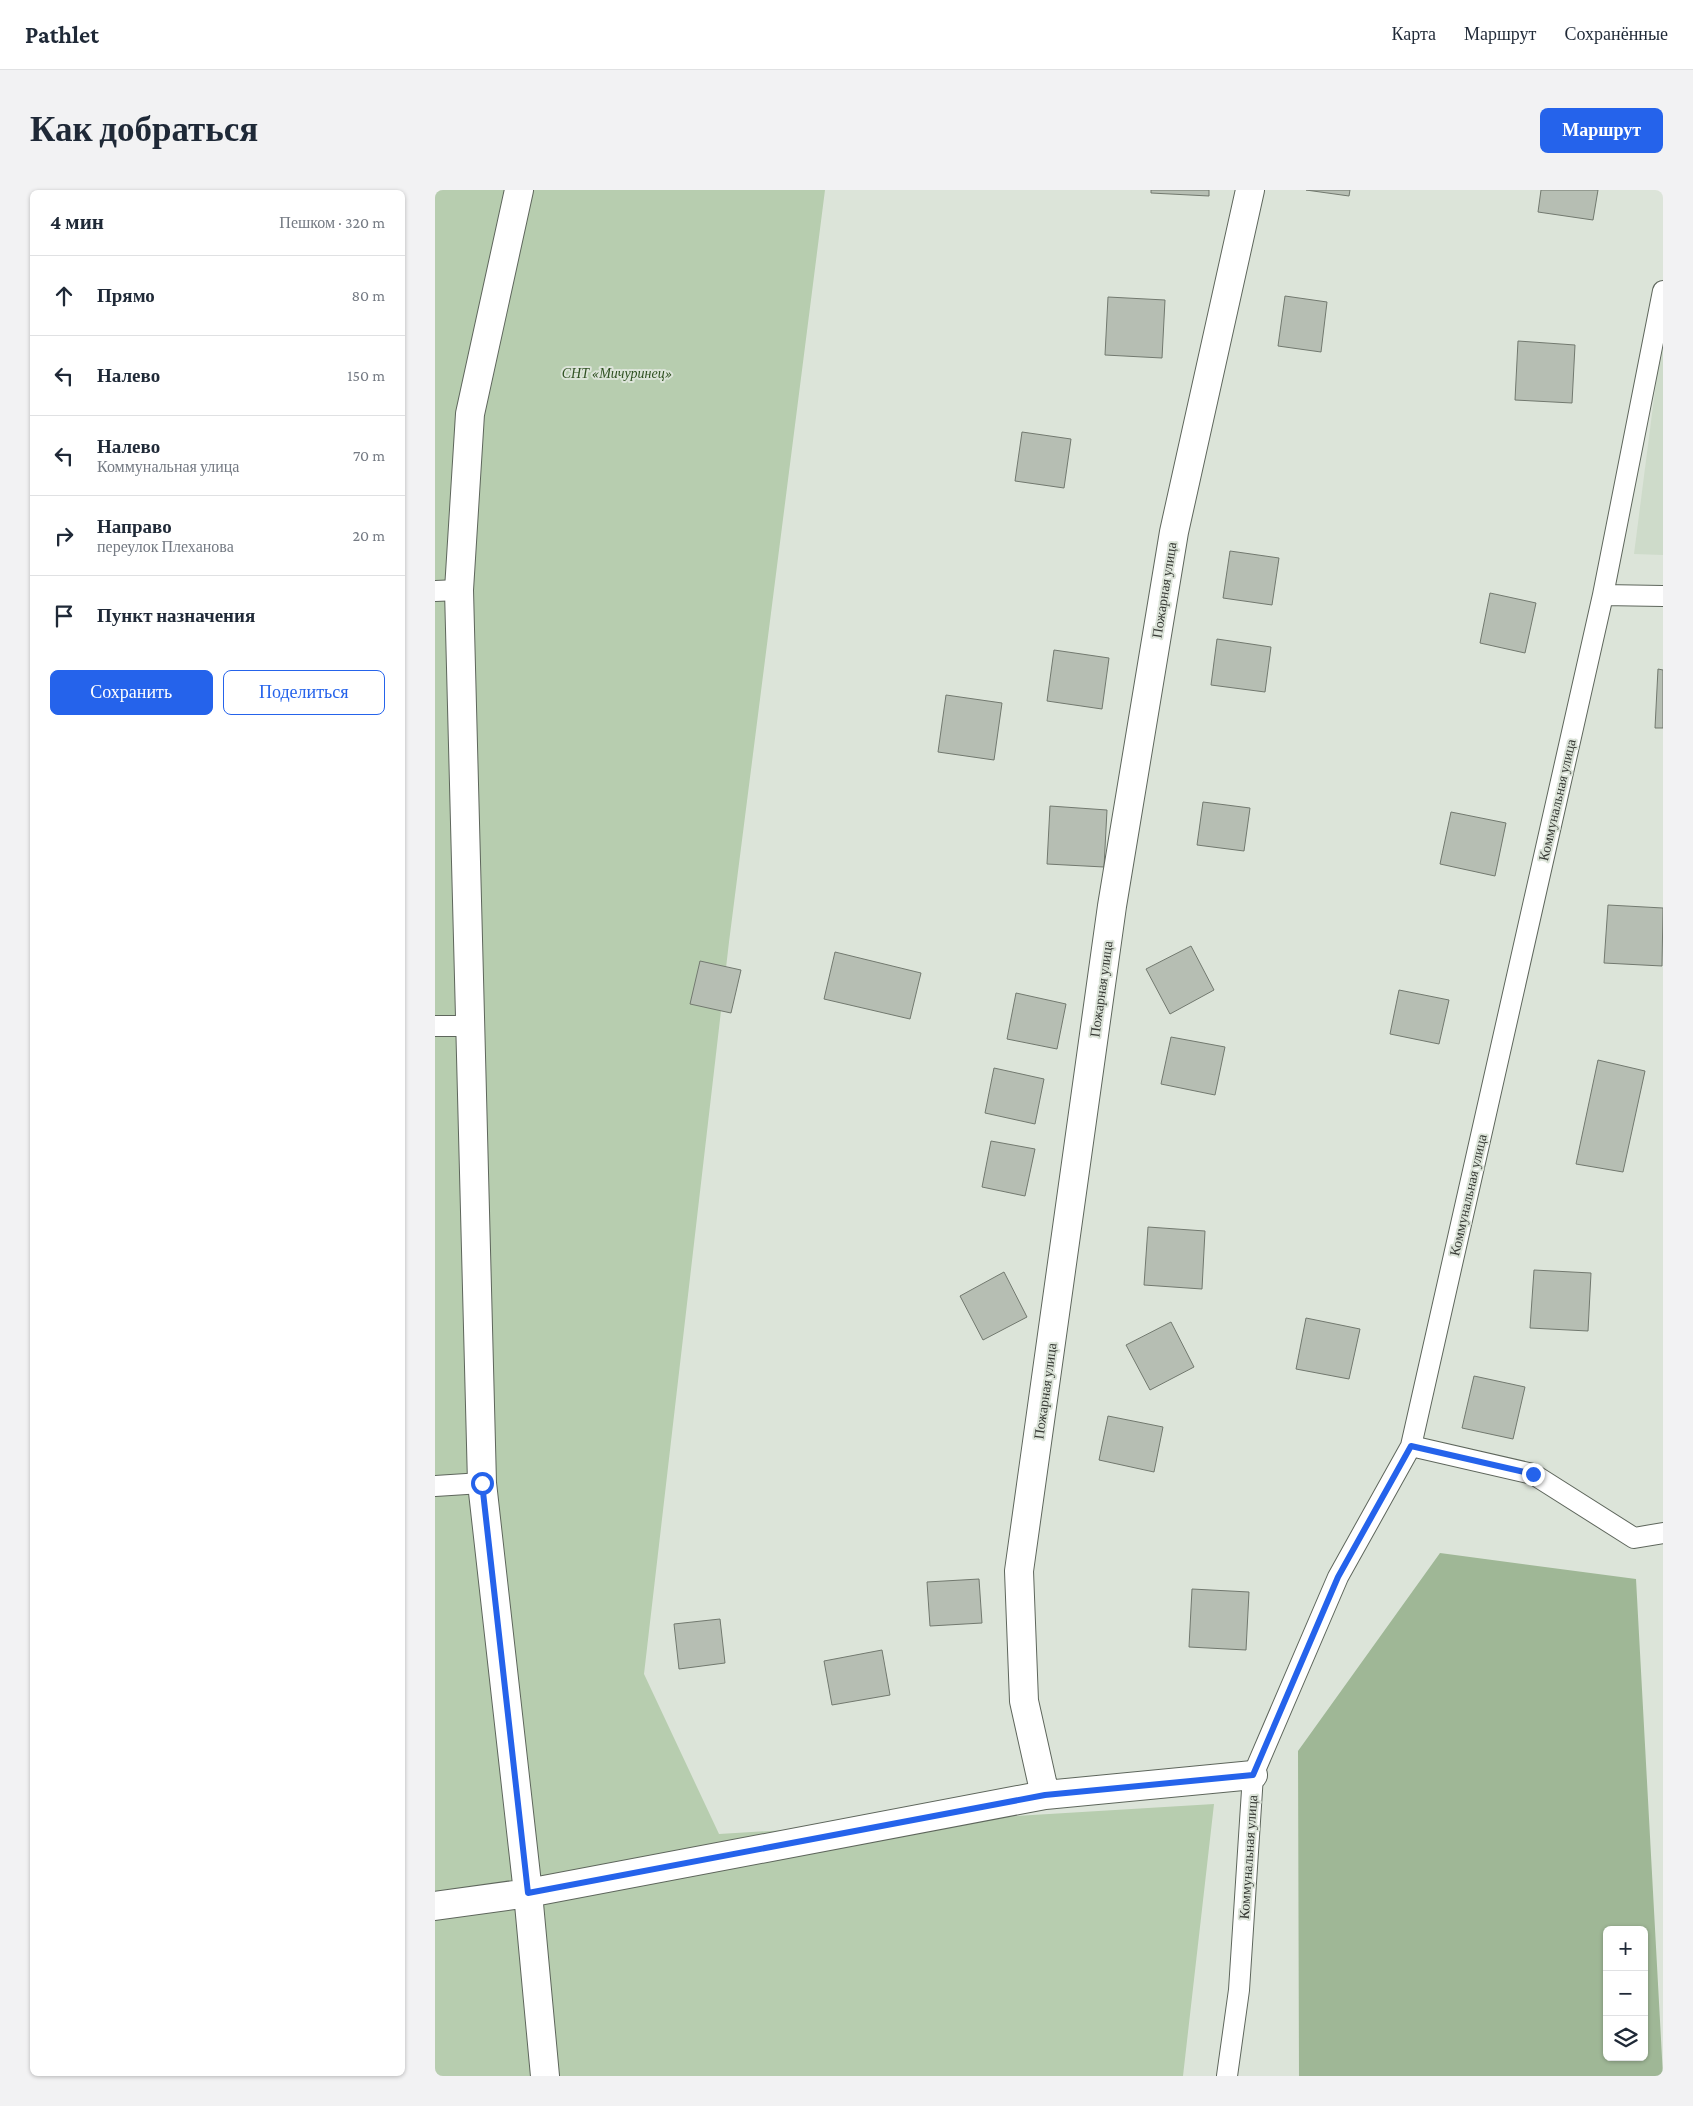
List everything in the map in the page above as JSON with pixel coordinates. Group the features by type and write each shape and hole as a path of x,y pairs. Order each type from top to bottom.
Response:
{"street":[{"path":"519,190 471,414 447,590 469,1026 482,1483 528,1893 545,2076"},
{"name":"Пожарная улица","path":"1045,1795 1025,1701 1019,1571 1112,906 1174,532 1250,190"},
{"path":"435,1906 528,1893 1045,1795 1253,1775"}],"lane":[{"name":"Коммунальная улица","path":"1227,2076 1239,1990 1253,1775 1338,1577 1411,1446 1603,595 1663,291"},
{"path":"1603,595 1663,596"},
{"path":"435,1026 469,1026"},
{"path":"1411,1446 1533,1474 1634,1538 1663,1533"},
{"path":"435,1486 482,1483"}],"shaded area":[{"path":"1663,328 1663,555 1634,554"}],"green space":[{"name":"СНТ «Мичуринец»","path":"435,190 825,190 729,942 644,1674 719,1834 1214,1804 1183,2076 435,2076"},
{"path":"1440,1553 1636,1579 1663,2076 1299,2076 1298,1751"}],"building":[{"path":"1151,190 1209,190 1209,196 1151,193"},
{"path":"1306,190 1350,190 1349,196"},
{"path":"1541,190 1598,190 1593,220 1538,212"},
{"path":"1285,296 1327,302 1321,352 1278,346"},
{"path":"1108,297 1165,300 1162,358 1105,355"},
{"path":"1518,341 1575,345 1572,403 1515,400"},
{"path":"1022,432 1071,439 1064,488 1015,481"},
{"path":"1230,551 1279,558 1272,605 1223,598"},
{"path":"1490,593 1536,603 1525,653 1480,643"},
{"path":"1217,639 1271,647 1265,692 1211,685"},
{"path":"1054,650 1109,658 1102,709 1047,701"},
{"path":"1658,669 1663,670 1663,728 1655,728"},
{"path":"946,695 1002,703 994,760 938,752"},
{"path":"1203,802 1250,808 1244,851 1197,845"},
{"path":"1050,806 1107,810 1104,867 1047,864"},
{"path":"1451,812 1506,823 1495,876 1440,864"},
{"path":"1608,905 1663,908 1662,966 1604,963"},
{"path":"1191,946 1214,990 1170,1014 1146,969"},
{"path":"835,952 921,973 910,1019 824,999"},
{"path":"700,961 741,970 731,1013 690,1004"},
{"path":"1399,990 1449,1000 1439,1044 1390,1034"},
{"path":"1016,993 1066,1004 1057,1049 1007,1039"},
{"path":"1171,1037 1225,1047 1215,1095 1161,1084"},
{"path":"1598,1060 1645,1071 1623,1172 1576,1164"},
{"path":"994,1068 1044,1079 1035,1124 985,1113"},
{"path":"991,1141 1035,1149 1025,1196 982,1187"},
{"path":"1148,1227 1205,1231 1202,1289 1144,1285"},
{"path":"1534,1270 1591,1273 1588,1331 1530,1328"},
{"path":"1004,1272 1027,1317 983,1340 960,1296"},
{"path":"1306,1318 1360,1329 1349,1379 1296,1369"},
{"path":"1171,1322 1194,1367 1150,1390 1126,1345"},
{"path":"1474,1376 1525,1387 1513,1439 1462,1428"},
{"path":"1108,1416 1163,1427 1154,1472 1099,1460"},
{"path":"979,1579 982,1623 930,1626 927,1582"},
{"path":"1192,1589 1249,1592 1246,1650 1189,1647"},
{"path":"720,1619 725,1663 679,1669 674,1624"},
{"path":"882,1650 890,1695 832,1705 824,1661"}],"route":[{"path":"482,1483 528,1893 1045,1795 1253,1775 1338,1577 1411,1446 1533,1474"}]}
